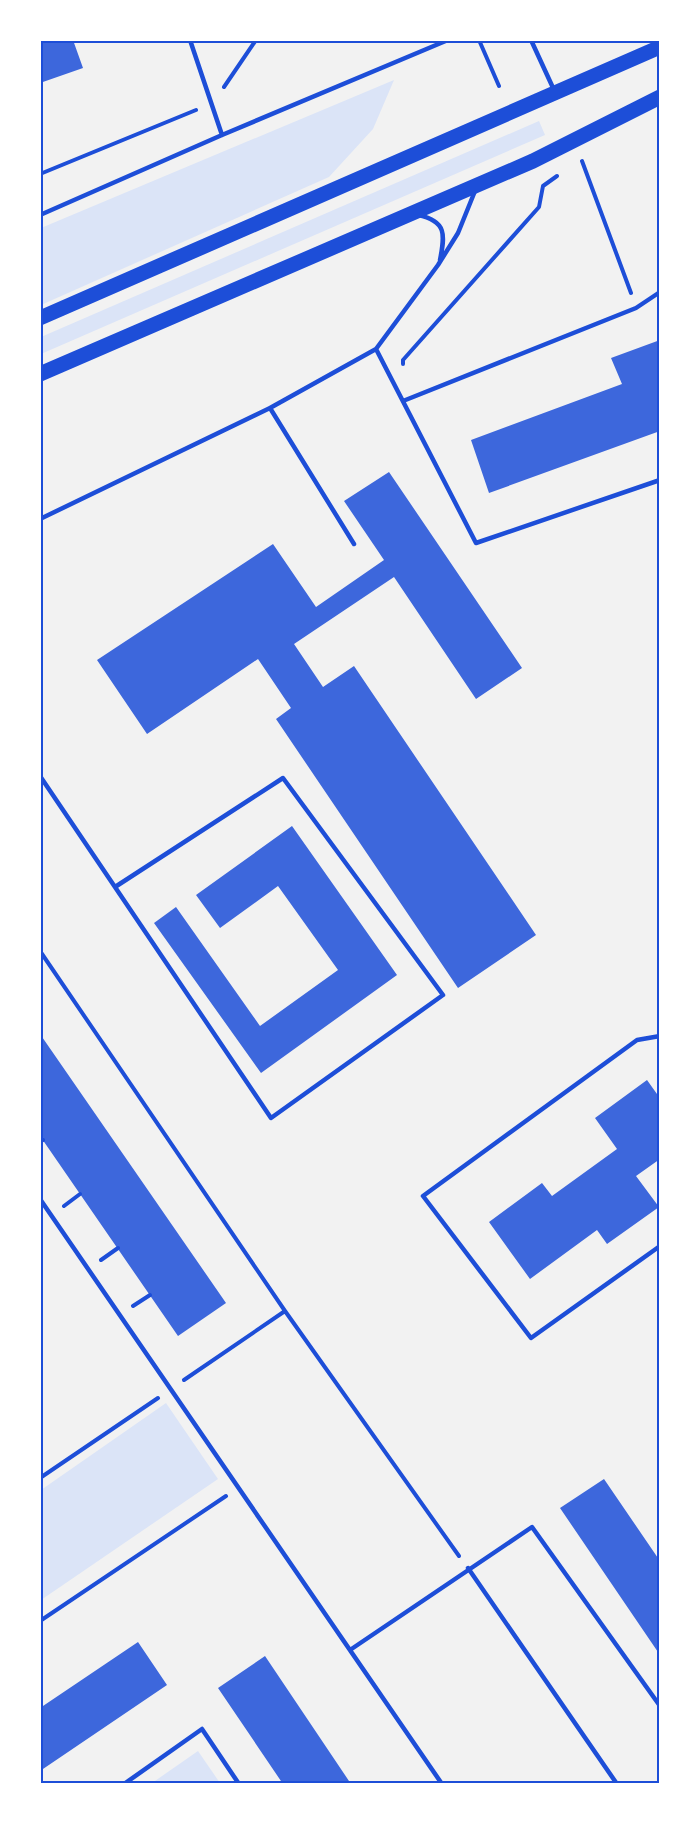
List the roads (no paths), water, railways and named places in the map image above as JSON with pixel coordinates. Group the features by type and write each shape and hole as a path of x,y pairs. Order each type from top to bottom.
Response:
{"main road":[{"path":"40,318 660,48"},
{"path":"40,374 541,157 660,97"}],"lane":[{"path":"190,40 222,135"},
{"path":"40,215 448,40"},
{"path":"531,40 555,93"},
{"path":"40,519 270,408 375,349 438,265 458,233 477,185"},
{"path":"412,214 429,217 438,224 445,237 438,265"},
{"path":"403,401 636,308 660,292"},
{"path":"375,349 476,543 660,480"},
{"path":"270,408 354,544"},
{"path":"40,776 271,1118 442,996 283,777 115,887"},
{"path":"660,1036 638,1040 423,1196 531,1338 660,1246"},
{"path":"40,1199 442,1784"},
{"path":"350,1650 468,1568 532,1527 660,1706"},
{"path":"468,1568 617,1784"},
{"path":"124,1784 202,1729 239,1784"}]}
